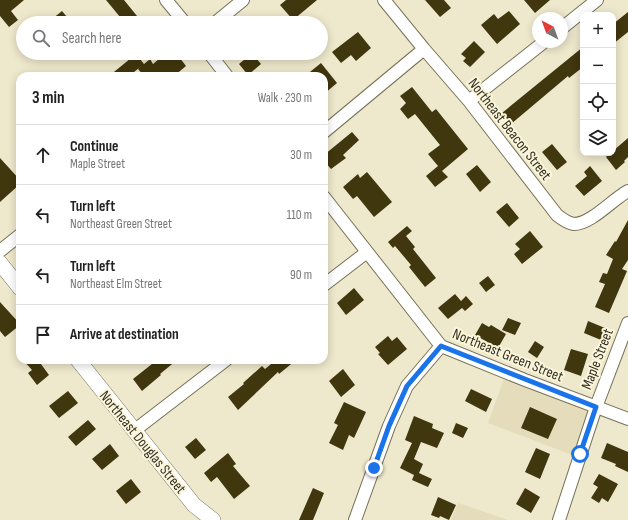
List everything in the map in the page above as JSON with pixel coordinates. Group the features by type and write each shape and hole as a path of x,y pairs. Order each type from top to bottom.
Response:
{"main road":[{"path":"0,263 16,283"},
{"name":"Northeast Douglas Street","path":"81,364 194,505 213,520"}],"street":[{"path":"166,0 179,16"},
{"path":"224,16 243,0"},
{"name":"Northeast Beacon Street","path":"384,0 424,50 469,101 557,215 564,221 574,224 581,223 628,191"},
{"path":"568,23 597,0"},
{"path":"469,101 536,48"},
{"path":"328,129 424,50"},
{"path":"214,60 222,72"},
{"name":"Northeast Green Street","path":"328,202 441,346 628,419"},
{"path":"0,251 16,238"},
{"path":"328,282 367,252"},
{"name":"Maple Street","path":"559,520 596,407 628,323"},
{"path":"355,520 389,426 407,386 441,346"},
{"path":"135,430 221,364"}],"shaded area":[{"path":"504,379 583,408 587,412 588,414 575,456 488,423"},
{"path":"458,503 508,520 451,520"}],"building":[{"path":"0,0 24,0 11,11 16,17 16,22 9,27 0,16"},
{"path":"106,0 124,0 137,16 119,16"},
{"path":"286,0 317,0 298,16 290,16 280,5"},
{"path":"425,0 444,0 451,8 440,17"},
{"path":"524,0 550,0 536,12 534,12"},
{"path":"62,11 66,16 56,16"},
{"path":"509,11 520,24 497,44 481,25 494,14 498,19"},
{"path":"628,12 628,32 616,42 616,22"},
{"path":"358,32 371,48 356,61 351,55 341,63 332,52"},
{"path":"474,41 485,52 470,67 463,61 466,58 461,54"},
{"path":"580,49 580,69 569,78 568,76 511,124 502,113"},
{"path":"129,60 141,60 144,64 134,72 114,72"},
{"path":"149,60 151,60 153,64 158,60 181,60 186,66 179,72 141,72 138,69"},
{"path":"244,60 258,60 261,64 252,72 246,72 239,64"},
{"path":"321,63 337,83 328,91 328,72 310,72"},
{"path":"412,87 432,112 436,109 468,149 442,171 448,177 435,187 426,176 438,166 428,154 440,145 415,114 408,119 400,109 406,103 400,96"},
{"path":"352,132 359,140 343,155 346,158 331,169 328,166 328,152"},
{"path":"628,138 628,157 616,170 606,157 616,156 616,148"},
{"path":"552,144 567,162 557,170 542,152"},
{"path":"0,158 16,176 16,188 0,202"},
{"path":"477,165 491,182 480,192 466,174"},
{"path":"590,166 602,181 584,196 575,186 587,176 584,172"},
{"path":"367,172 392,202 374,217 357,196 353,199 343,187 358,174 360,178"},
{"path":"507,203 519,218 509,227 496,212"},
{"path":"628,220 628,260 622,269 627,271 609,313 595,307 605,284 599,282 603,273 607,274 613,259 606,255 615,241 616,242"},
{"path":"407,226 412,231 406,236 415,247 413,249 436,278 425,287 409,267 411,265 395,246 393,248 388,242"},
{"path":"530,231 543,247 522,264 514,254 520,249 515,244"},
{"path":"488,276 495,285 486,292 479,283"},
{"path":"354,288 364,300 346,315 337,303"},
{"path":"455,294 461,301 466,296 473,304 465,311 462,308 448,319 438,308"},
{"path":"0,302 16,320 16,328 5,337 0,331"},
{"path":"508,318 521,323 515,335 502,330"},
{"path":"588,321 605,328 601,340 584,333"},
{"path":"482,323 489,327 491,325 506,334 498,348 475,335"},
{"path":"388,336 392,341 397,337 407,349 388,365 378,354 380,353 375,347"},
{"path":"535,341 544,347 537,358 528,352"},
{"path":"571,349 588,354 581,376 564,370"},
{"path":"27,364 41,364 49,375 37,385 28,373 32,370"},
{"path":"152,364 172,364 142,391 133,379"},
{"path":"271,364 291,364 279,374 278,372 238,410 228,397 262,366 265,369"},
{"path":"343,369 355,385 341,397 329,381"},
{"path":"471,389 492,399 486,412 465,401"},
{"path":"68,391 78,403 59,418 49,406"},
{"path":"344,402 366,412 354,438 349,435 343,450 329,443 338,425 334,423"},
{"path":"530,407 557,419 548,439 521,428"},
{"path":"414,416 433,424 432,428 444,433 437,448 421,442 414,459 423,464 419,473 432,479 428,487 412,480 414,475 400,468 412,443 405,440"},
{"path":"88,420 96,429 76,446 68,437"},
{"path":"456,423 468,428 463,438 452,433"},
{"path":"196,438 206,450 195,459 185,447"},
{"path":"607,443 628,452 628,472 615,466 616,464 601,458"},
{"path":"110,444 119,456 102,470 92,459"},
{"path":"536,448 550,454 540,479 525,472"},
{"path":"228,453 236,464 233,466 250,486 234,499 217,477 211,482 204,473"},
{"path":"599,474 618,484 608,502 602,498 599,503 591,498 598,487 593,484"},
{"path":"131,479 141,492 126,504 116,491"},
{"path":"313,488 324,493 313,520 299,520"},
{"path":"525,488 540,497 531,513 516,504"},
{"path":"438,497 456,505 449,520 440,516 439,518 431,515"}],"route":[{"path":"374,468 389,426 407,386 441,346 596,407 580,454"}]}
